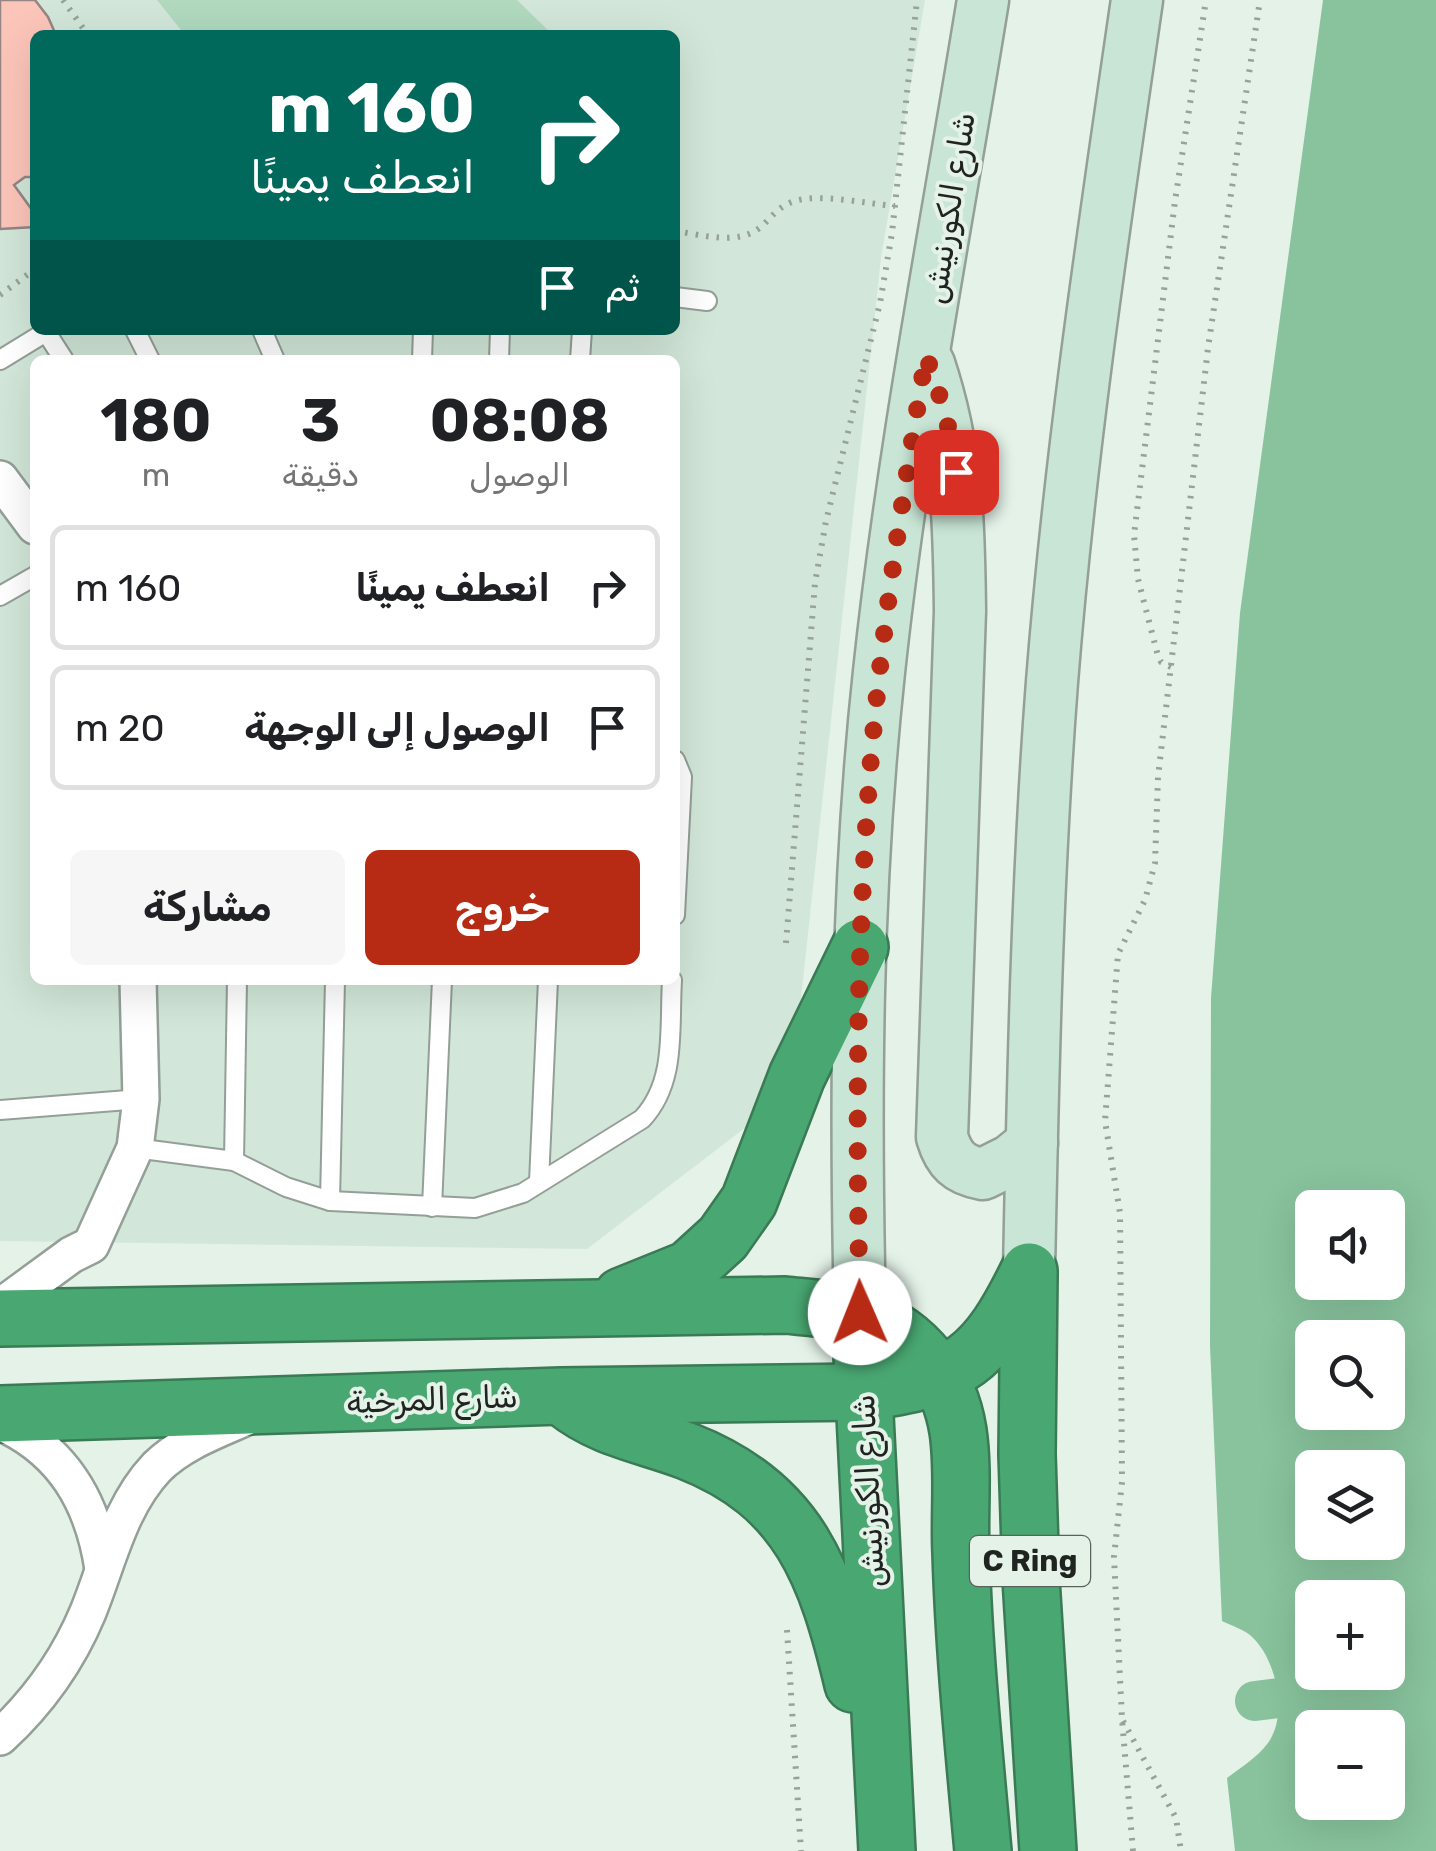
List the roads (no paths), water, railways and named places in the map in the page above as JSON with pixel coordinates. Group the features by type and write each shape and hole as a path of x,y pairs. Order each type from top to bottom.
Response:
{"highway":[{"path":"596,1308 689,1269 723,1238 749,1201 797,1076 860,947"},
{"path":"940,1378 988,1341 1029,1270"},
{"name":"C Ring","path":"1029,1270 1030,1542 1048,1851"},
{"path":"0,1318 784,1305 860,1313 911,1343 940,1378 958,1430 960,1554 983,1851"},
{"name":"شارع الكورنيش","path":"860,1313 886,1851"},
{"name":"شارع المرخية","path":"0,1414 561,1396 863,1392 913,1386 940,1378"},
{"path":"561,1396 584,1414 688,1451 737,1475 755,1487 796,1531 830,1594 862,1720 880,1768"}],"main road":[{"name":"شارع الكورنيش","path":"860,1313 856,1145 860,947 879,673 895,541 983,0"},
{"name":"C Ring","path":"1029,1270 1041,884 1060,606 1072,470 1137,0"},
{"path":"926,355 946,415 956,472 960,539 942,1137 947,1154 956,1165 982,1174 1011,1160 1032,1143"}],"street":[{"path":"0,480 30,519"},
{"path":"0,1306 91,1245 135,1148 140,1100 138,985"},
{"path":"0,1737 28,1711 60,1667 87,1614 126,1512 158,1466 209,1434 276,1404"},
{"path":"0,1422 41,1446 70,1475 90,1514 103,1569"}],"lane":[{"path":"680,297 707,301"},
{"path":"0,360 41,335"},
{"path":"0,596 30,579"},
{"path":"680,772 680,816"},
{"path":"234,1162 237,985"},
{"path":"330,1200 334,985"},
{"path":"432,1207 442,985"},
{"path":"539,1182 548,985"},
{"path":"135,1148 234,1162 286,1186 330,1200 432,1207 490,1205 523,1193 642,1119 653,1107 666,1079 672,985"},
{"path":"0,1110 140,1100"}],"waterway":[{"path":"1255,1701 1279,1698"}]}
